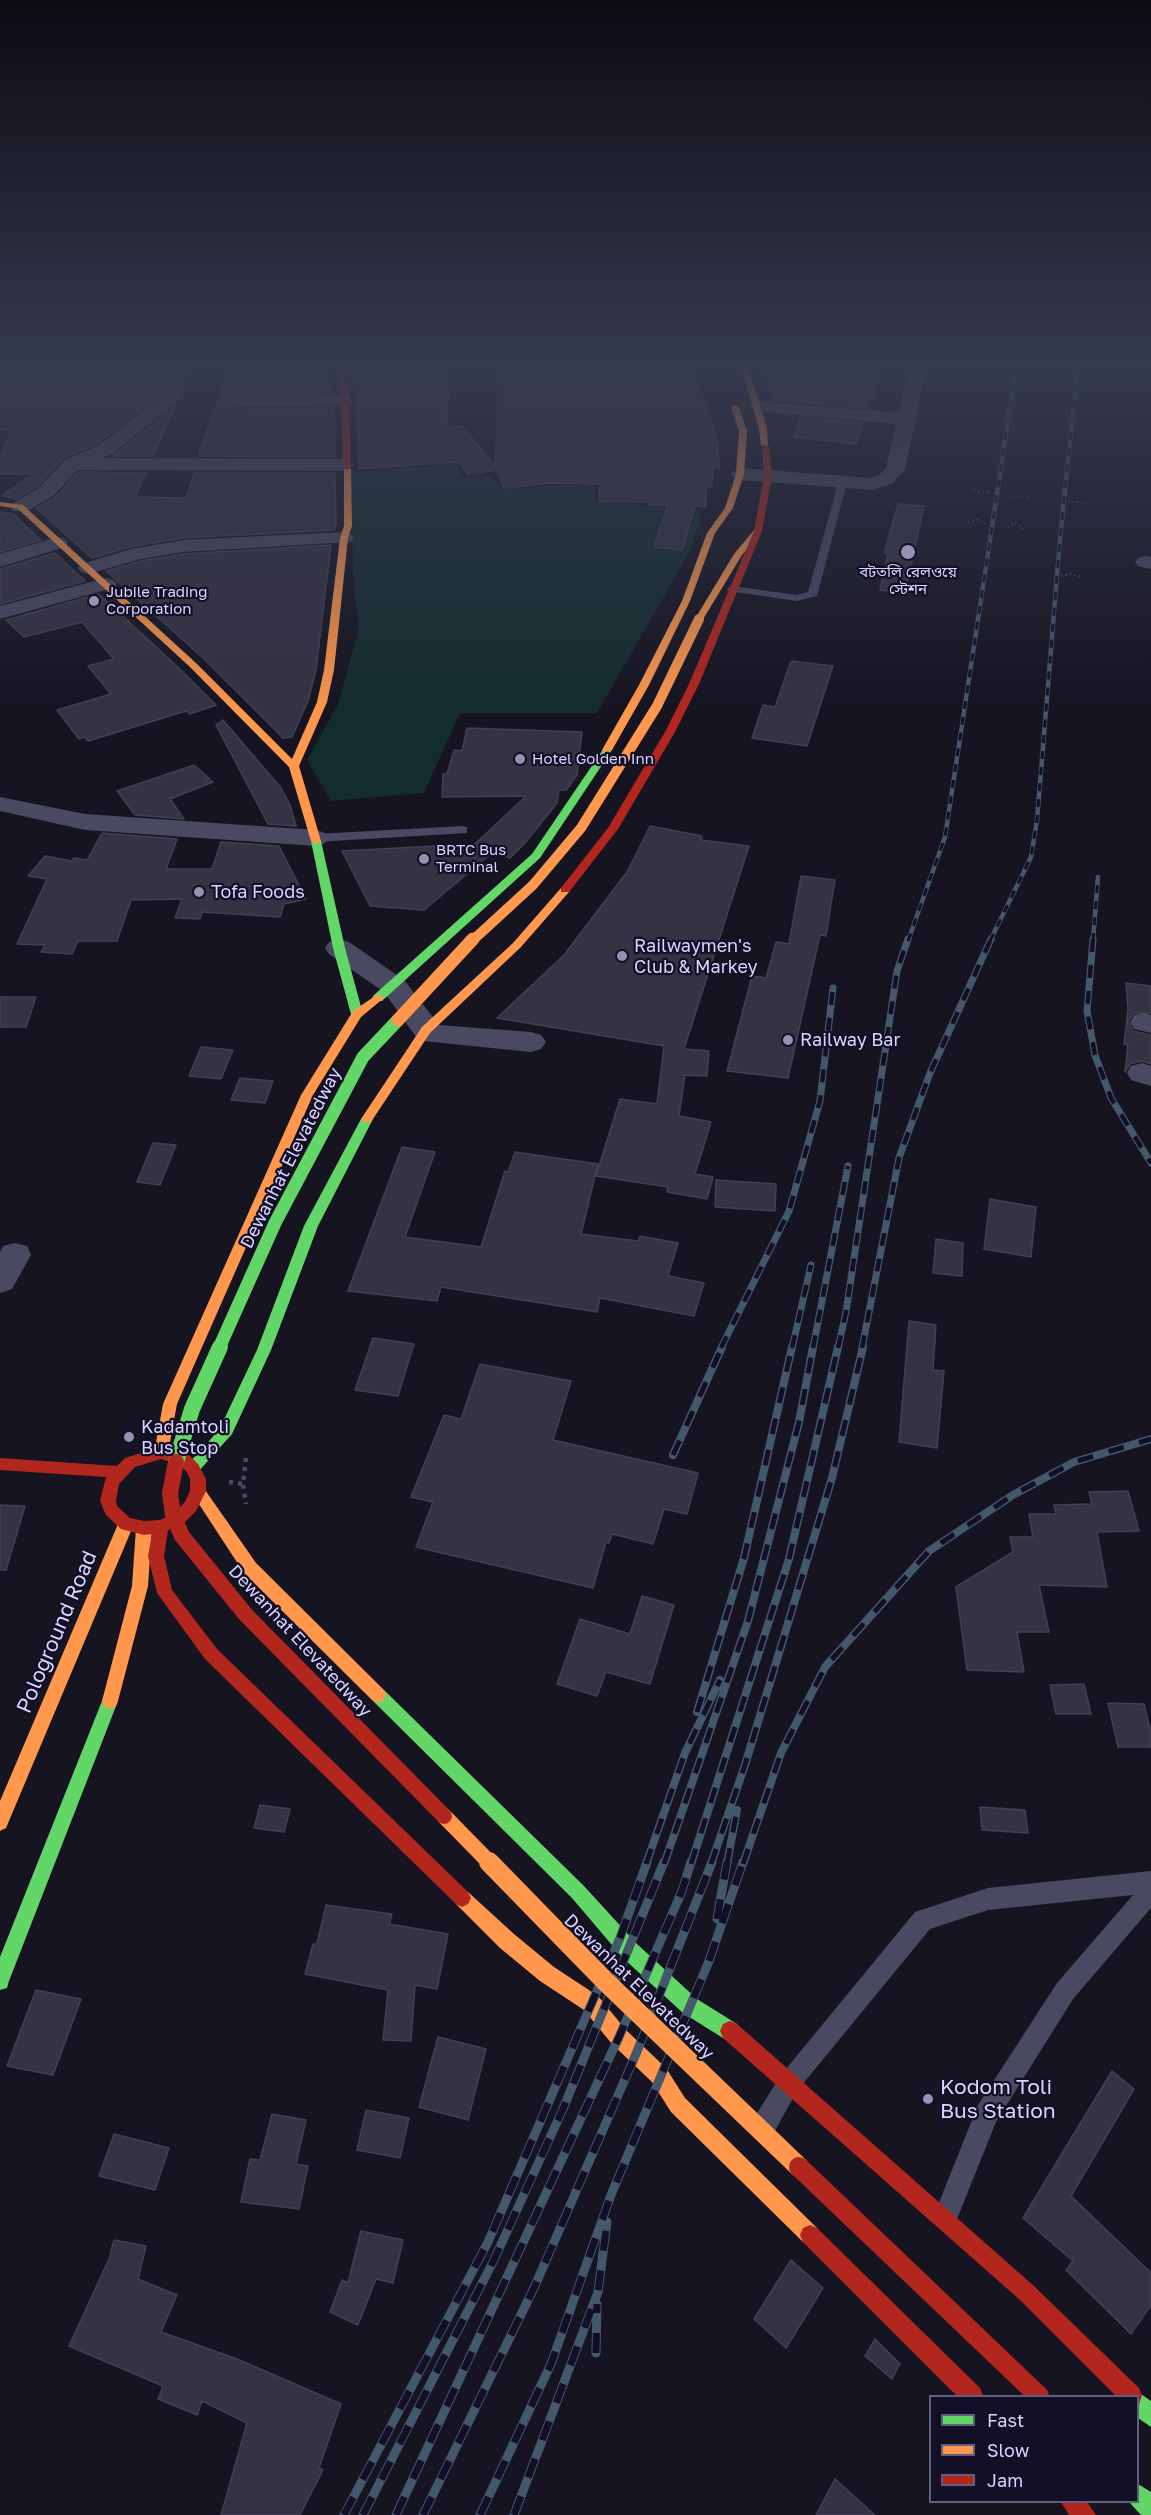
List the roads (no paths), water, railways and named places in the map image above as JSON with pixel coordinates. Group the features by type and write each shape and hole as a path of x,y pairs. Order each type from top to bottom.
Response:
{"main road":[{"path":"294,766 325,691 344,538 348,526 346,479"},
{"path":"161,1453 170,1404 307,1095 357,1014 394,986 536,856 599,764 644,685 686,601 711,533 729,508 738,479"},
{"path":"194,1468 225,1434 264,1350 312,1226 373,1107 412,1047 426,1030 517,945 586,866 613,829 647,773 689,693 732,590 751,552 758,531 767,479"},
{"path":"0,504 20,507 193,665 294,766 316,838 339,948 357,1014"},
{"name":"Dewanhat Elevatedway","path":"699,619 717,559 718,524"},
{"name":"Dewanhat Elevatedway","path":"758,531 738,554 699,619 657,706 581,828 533,885 469,943 363,1057 275,1223 192,1408 174,1467 170,1493 173,1515 182,1536 246,1616 606,1982 1037,2395"},
{"path":"161,1453 185,1460 194,1468 198,1479 198,1491 192,1506 178,1518 161,1526 144,1528 126,1524 111,1510 108,1491 118,1472 130,1462 161,1453"},
{"path":"0,1464 118,1472"},
{"path":"198,1491 250,1568 578,1892 630,1950 690,2007 733,2033 1027,2293 1129,2395"},
{"name":"Pologround Road","path":"0,1822 126,1524"},
{"path":"161,1526 156,1556 165,1593 211,1654 507,1941 547,1974 591,2003 624,2043 659,2075 678,2105 970,2395"},
{"path":"0,1981 111,1699 140,1586 144,1528"},
{"path":"1139,2405 1151,2416"},
{"path":"1139,2497 1151,2509"},
{"path":"1073,2503 1085,2515"}],"street":[{"path":"20,507 46,492 58,479"},
{"path":"810,479 874,484 885,479"},
{"path":"88,568 138,554 183,546 344,538"},
{"path":"0,561 58,543"},
{"path":"0,613 106,584"},
{"path":"0,804 86,822 316,838"},
{"path":"339,948 394,986 426,1030 433,1034 531,1042"}],"lane":[{"path":"732,590 797,598 813,594 842,482"},
{"path":"316,838 463,830"},
{"path":"740,2166 789,2083 923,1920 988,1899 1151,1882"},
{"path":"944,2219 987,2114 1065,1991 1151,1891"}],"railway":[{"path":"908,941 945,837 999,479"},
{"path":"990,941 1031,857 1037,820 1066,479"},
{"path":"1093,941 1098,877"},
{"path":"838,1348 846,1312 897,971 908,939"},
{"path":"862,1348 899,1158 930,1073 991,939"},
{"path":"1093,939 1087,1011 1095,1055 1111,1098 1151,1163"},
{"path":"721,1348 789,1211 820,1101 833,988"},
{"path":"813,1348 848,1166"},
{"path":"792,1348 811,1265"},
{"path":"673,1455 722,1347"},
{"path":"697,1712 744,1558 792,1347"},
{"path":"664,1864 748,1621 799,1422 813,1347"},
{"path":"691,1864 789,1559 838,1347"},
{"path":"711,1864 745,1765 832,1478 863,1347"},
{"path":"743,1864 781,1753 825,1667 929,1551 1013,1495 1074,1462 1151,1439"},
{"path":"646,1864 685,1753 720,1680"},
{"path":"727,1864 737,1810"},
{"path":"344,2515 488,2242 620,1938 647,1862"},
{"path":"363,2515 493,2262 563,2109 664,1862"},
{"path":"396,2515 619,2037 682,1891 691,1862"},
{"path":"423,2515 534,2288 636,2054 712,1862"},
{"path":"717,1919 727,1862"},
{"path":"480,2515 551,2364 611,2195 709,1961 743,1862"},
{"path":"514,2515 598,2292 607,2222"},
{"path":"596,2353 597,2304"}],"place":[{"name":"বটতলি রেলওয়ে স্টেশন","path":"908,552"},
{"name":"Jubile Trading Corporation","path":"94,601"},
{"name":"Hotel Golden Inn","path":"520,759"},
{"name":"BRTC Bus Terminal","path":"424,859"},
{"name":"Tofa Foods","path":"199,892"},
{"name":"Railwaymen's Club & Markey","path":"622,956"},
{"name":"Railway Bar","path":"788,1040"},
{"name":"Kadamtoli Bus Stop","path":"129,1437"},
{"name":"Kodom Toli Bus Station","path":"928,2099"}]}
